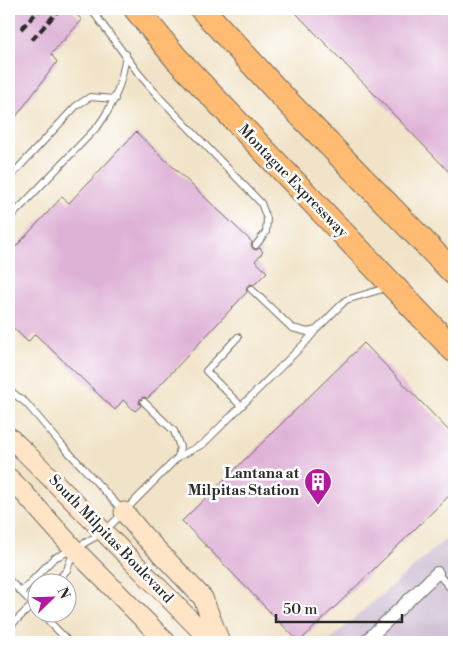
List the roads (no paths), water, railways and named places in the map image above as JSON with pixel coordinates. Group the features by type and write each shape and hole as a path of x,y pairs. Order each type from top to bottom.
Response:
{"highway":[{"name":"Montague Expressway","path":"136,9 176,58 454,350"},
{"path":"206,11 281,95 454,273"}],"street":[{"name":"South Milpitas Boulevard","path":"9,438 212,642"},
{"name":"South Milpitas Boulevard","path":"9,478 74,549 166,642"},
{"path":"124,512 143,535 203,598 220,642"},
{"path":"365,642 437,572"}],"lane":[{"path":"91,9 139,74 160,98 261,203 267,219 266,232 256,245"},
{"path":"9,219 105,117 115,99 122,77 126,54"},
{"path":"9,178 76,106 90,97 115,99"},
{"path":"21,592 54,558 104,532 178,457 203,444 346,300 393,286"},
{"path":"251,289 292,328 308,332 316,330"},
{"path":"238,337 206,371 240,406"},
{"path":"9,390 26,404 124,512"},
{"path":"144,402 174,431 180,447 178,457"},
{"path":"63,574 67,570 74,549"},
{"path":"437,572 454,592"},
{"path":"9,580 28,598"},
{"path":"9,627 28,611"},
{"path":"52,624 69,642"}],"railway":[{"path":"21,29 40,9"},
{"path":"32,40 57,12"}],"place":[{"name":"Lantana at Milpitas Station","path":"318,506"}]}
